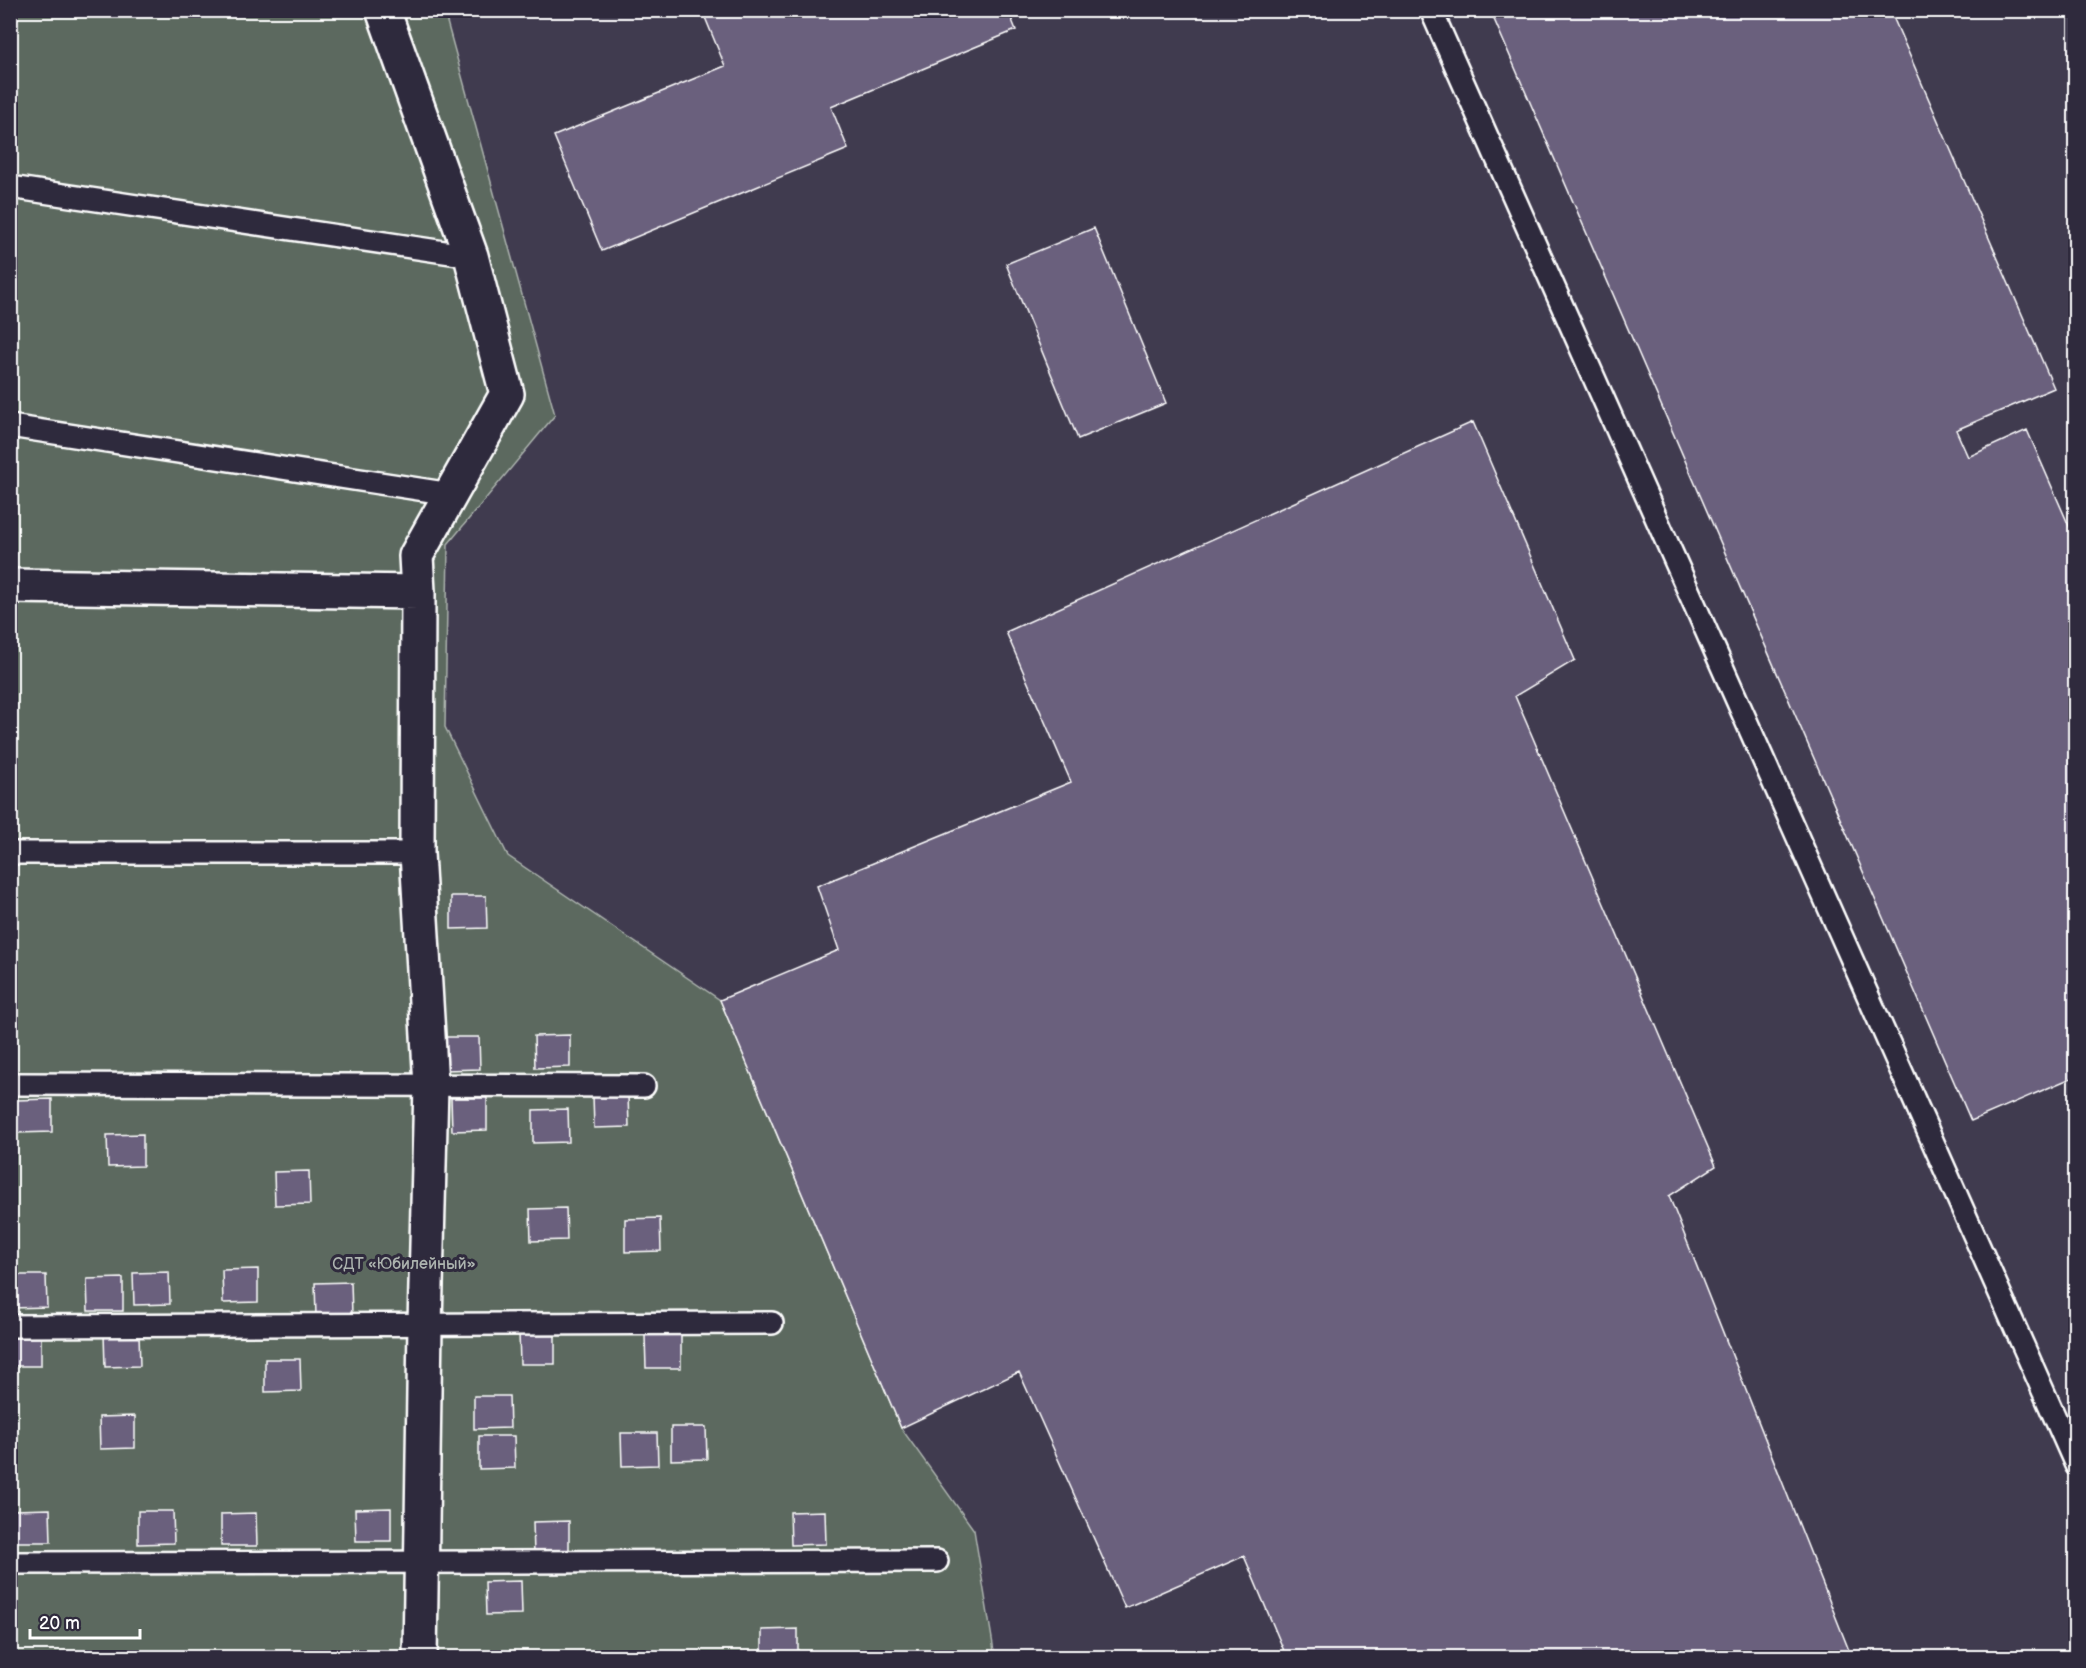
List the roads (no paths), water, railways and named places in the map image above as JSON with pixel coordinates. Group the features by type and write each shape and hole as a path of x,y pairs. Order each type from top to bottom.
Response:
{"street":[{"path":"383,10 471,256 507,394 416,556 418,592 417,853 431,1084 420,1658"},
{"path":"10,586 418,592"}],"lane":[{"path":"1431,10 2076,1465"},
{"path":"10,187 471,256"},
{"path":"10,426 451,494"},
{"path":"10,853 417,853"},
{"path":"10,1084 644,1086"},
{"path":"10,1326 772,1323"},
{"path":"10,1563 937,1562"}],"park label":[{"name":"СДТ «Юбилейный»","path":"404,1263"}]}
